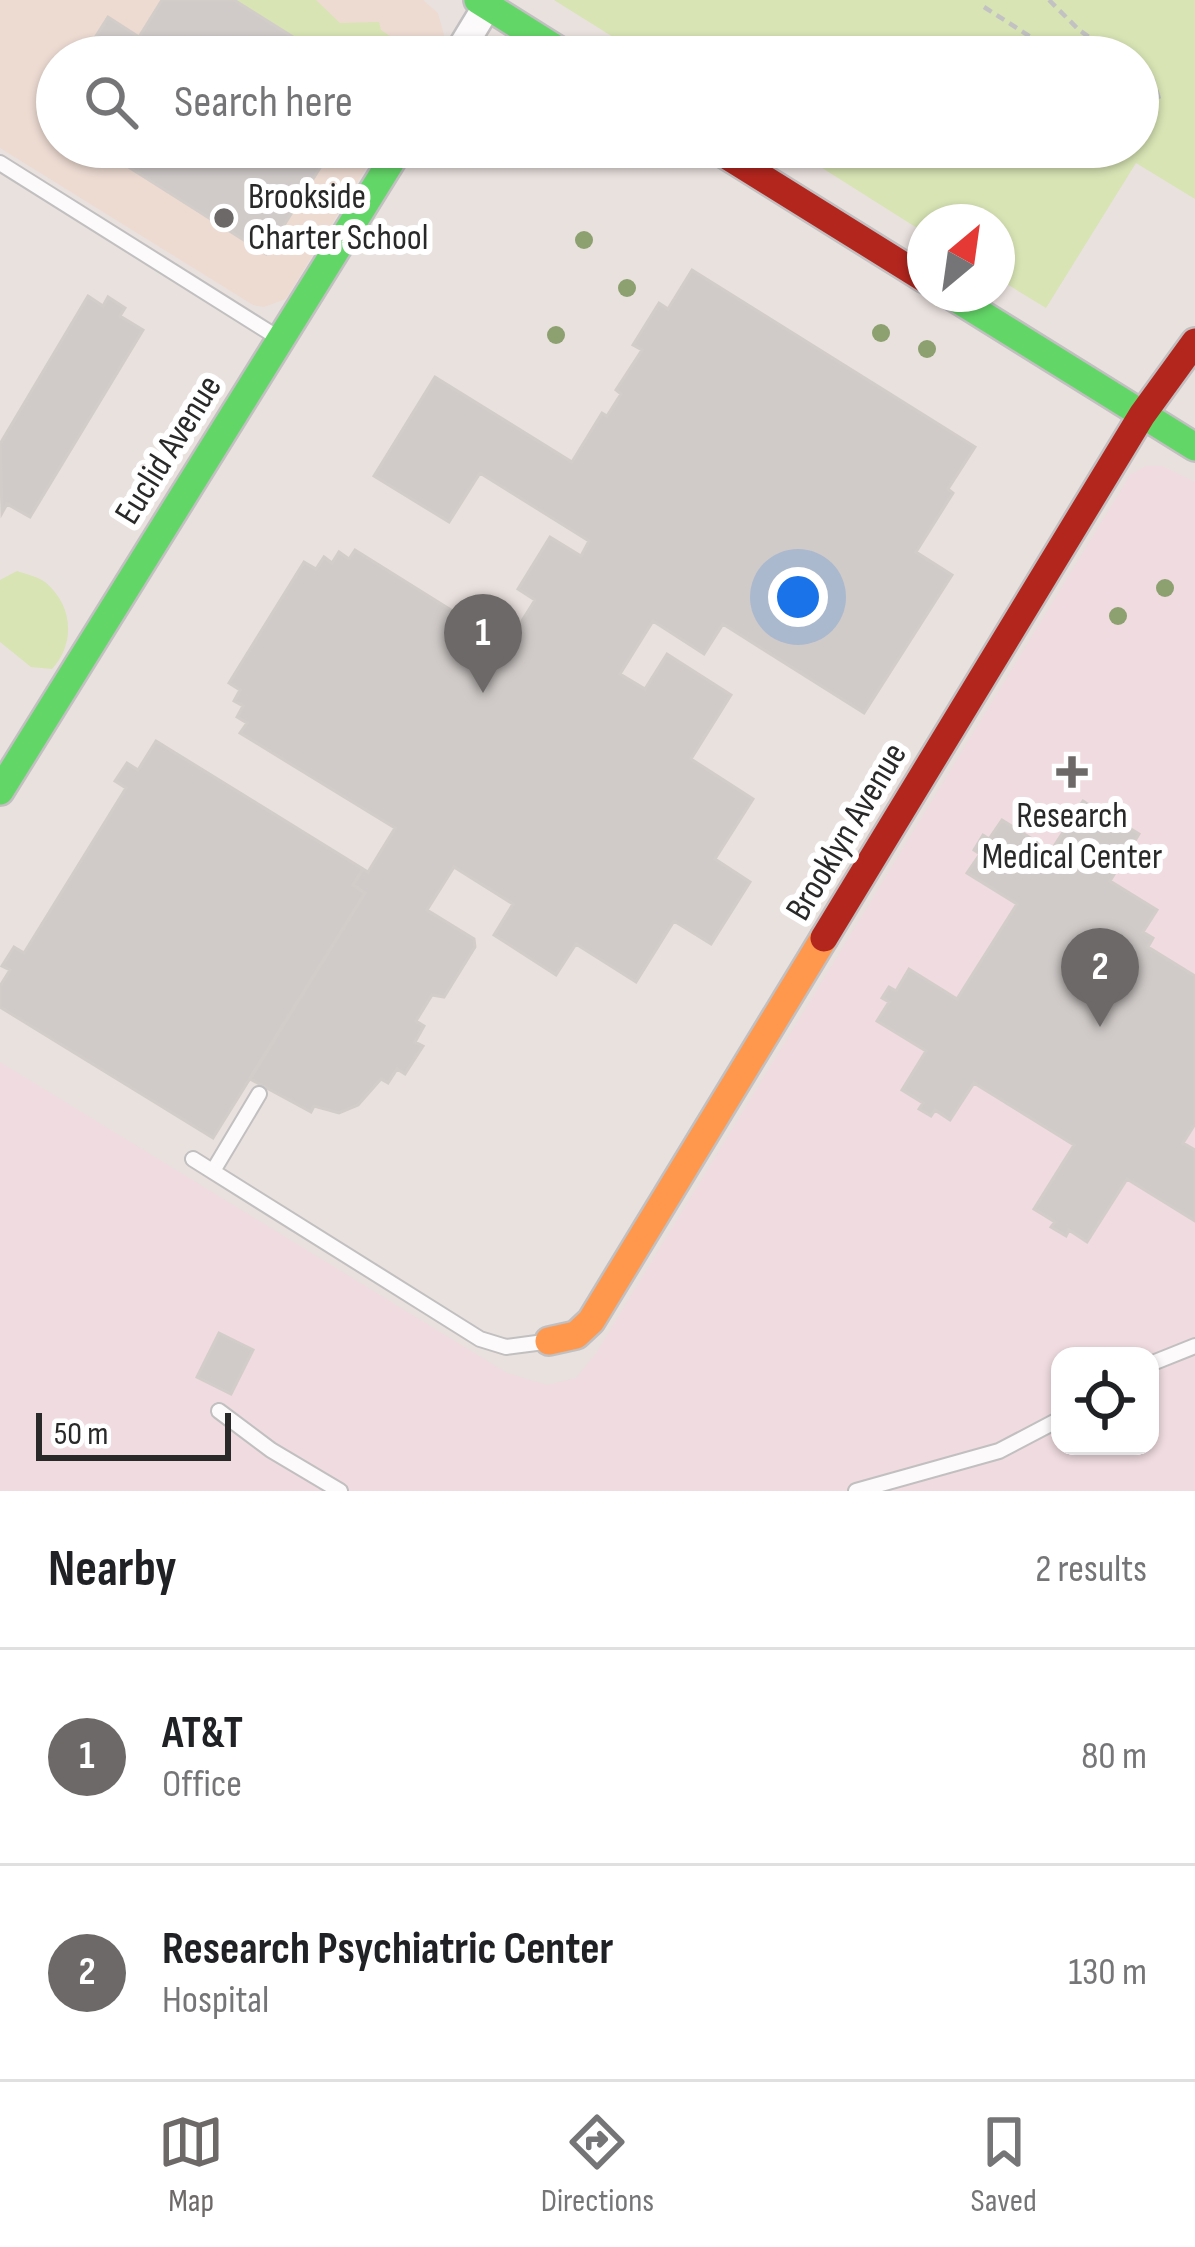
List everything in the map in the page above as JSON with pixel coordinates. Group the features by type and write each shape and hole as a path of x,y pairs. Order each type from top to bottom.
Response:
{"street":[{"path":"466,36 482,3 535,36"},
{"name":"Euclid Avenue","path":"0,791 387,168"},
{"path":"747,168 907,268"},
{"path":"978,312 1195,447"},
{"name":"Brooklyn Avenue","path":"549,1341 576,1334 591,1322 1142,415 1195,342"}],"lane":[{"path":"0,163 280,339"},
{"path":"213,1172 259,1094"},
{"path":"194,1159 480,1339 506,1347 549,1341"},
{"path":"1159,1360 1195,1346"},
{"path":"219,1411 271,1450 340,1491"},
{"path":"856,1491 999,1450 1051,1424"}],"path":[{"path":"1049,0 1088,36"},
{"path":"984,7 1029,36"}],"shaded area":[{"name":"Brookside Charter School","path":"0,0 423,0 438,13 444,36 36,36 36,168 366,168 286,299 264,307 253,305 0,148"},
{"name":"Research Medical Center","path":"1146,466 1162,466 1195,482 1195,1491 0,1491 0,1062 507,1373 547,1385 576,1378 596,1353 1130,475"}],"green space":[{"path":"234,0 316,0 340,23 379,22 390,36 292,36"},
{"path":"554,0 1195,0 1195,199 1144,168 1159,168 1159,36 611,36"},
{"path":"822,168 1133,168 1046,308 1015,289 1015,204 907,204 907,222"},
{"path":"17,571 45,582 66,613 68,637 52,669 31,667 0,642 0,580"}],"building":[{"path":"162,0 234,0 291,36 140,36"},
{"path":"108,17 137,36 96,36"},
{"name":"Brookside Charter School","path":"130,168 320,168 266,254"},
{"path":"692,270 975,447 916,552 952,575 864,713 723,624 704,654 653,621 620,674 645,689 667,654 731,695 691,759 753,799 715,859 750,882 711,944 674,921 636,982 576,944 556,975 494,935 513,904 454,867 427,910 474,939 475,947 444,997 432,995 416,1021 424,1026 415,1042 423,1046 405,1074 397,1069 388,1083 381,1079 358,1105 339,1113 314,1106 311,1112 250,1079 365,893 353,885 363,869 368,872 395,828 240,733 247,723 237,717 243,706 234,701 240,690 229,683 304,562 316,569 324,557 332,563 339,552 349,559 355,550 507,645 535,600 518,589 550,537 581,556 589,541 480,473 449,522 374,476 435,377 572,462 602,413 607,416 621,394 616,390 642,350 633,345 659,303 668,309"},
{"path":"88,296 103,306 108,297 125,308 120,316 143,330 30,517 7,504 2,513 0,444"},
{"path":"156,741 363,869 353,885 365,893 213,1138 0,1007 0,986 10,970 2,966 14,947 24,953 126,788 115,781 127,763 138,770"},
{"path":"1083,801 1101,813 1106,805 1121,814 1118,821 1139,834 1110,881 1157,910 1143,932 1153,938 1148,947 1195,976 1195,1124 1183,1143 1195,1150 1195,1221 1127,1179 1087,1242 1069,1230 1066,1236 1051,1227 1055,1222 1034,1209 1074,1145 974,1083 950,1120 935,1110 931,1116 919,1109 923,1103 902,1090 926,1051 877,1021 889,1002 882,998 889,987 896,991 909,969 957,999 1017,904 967,873 980,854 974,850 983,835 989,839 1002,820 1051,851"},
{"path":"219,1333 253,1350 231,1394 197,1377"}],"traffic: fast":[{"path":"478,0 535,36"},
{"path":"0,791 387,168"},
{"path":"978,312 1195,447"}],"traffic: slow":[{"path":"549,1341 576,1335 591,1321 824,938"}],"traffic: jam":[{"path":"747,168 907,268"},
{"path":"824,938 1142,415 1195,342"}],"place":[{"name":"Brookside Charter School","path":"224,218"},
{"name":"AT&T","path":"483,693"},
{"name":"Research Medical Center","path":"1072,772"},
{"name":"Research Psychiatric Center","path":"1100,1027"}]}
